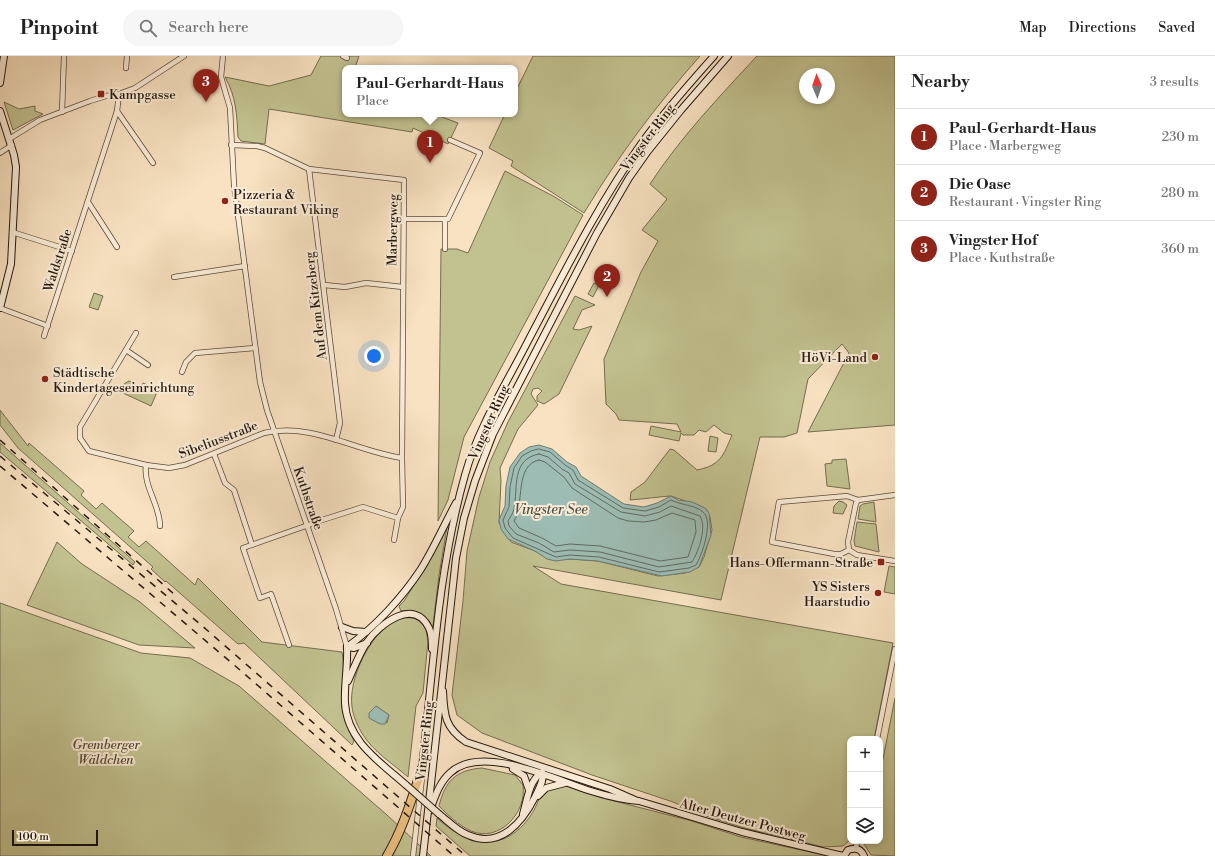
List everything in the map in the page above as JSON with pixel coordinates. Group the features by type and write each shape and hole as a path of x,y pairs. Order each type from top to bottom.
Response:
{"highway":[{"path":"387,856 396,841 406,817 422,768"}],"main road":[{"path":"0,83 4,56"},
{"name":"Vingster Ring","path":"422,768 448,547 465,475 482,430 601,205 642,143 676,99 714,56"},
{"name":"Vingster Ring","path":"423,856 452,586 464,518 475,481 493,434 570,283 629,178 681,110 728,56"},
{"path":"0,111 16,167 11,264 0,308"},
{"path":"347,648 366,632 411,583 430,553 461,492"},
{"path":"346,686 358,658 367,642 393,618 402,614 410,614 419,617 426,622 430,629 434,659"},
{"path":"342,627 354,631 366,632"},
{"path":"347,648 354,648 367,642"},
{"name":"Kuthstraße","path":"347,648 345,695 346,713 357,738 369,752 439,814 468,835 484,839 499,837 508,833 521,820 529,808 541,774"},
{"name":"Alter Deutzer Postweg","path":"442,672 446,721 457,736 480,748 533,763 625,794 639,802"},
{"path":"427,818 438,789 450,773 471,763 490,762 516,770 524,776 529,790"},
{"name":"Alter Deutzer Postweg","path":"490,762 508,764 622,800 639,802 742,832 844,856 848,850 856,848"},
{"path":"533,763 541,774"},
{"path":"521,820 529,790 541,774 554,770"},
{"path":"529,808 546,788 566,783"},
{"path":"856,848 863,852 864,856"}],"street":[{"path":"62,112 64,56"},
{"path":"126,68 127,56"},
{"path":"0,153 10,142 35,123 106,96 119,94 135,88 184,56"},
{"name":"Kuthstraße","path":"223,56 221,77 230,108 234,184 260,382 274,430 342,627 347,648"},
{"name":"Waldstraße","path":"44,336 117,111 119,94"},
{"path":"117,111 153,163"},
{"path":"404,219 448,219 480,153 450,140"},
{"name":"Marbergweg","path":"232,145 265,148 309,169 404,180 403,507 398,518 394,540"},
{"name":"Auf dem Kitzeberg","path":"309,169 340,423 336,440"},
{"path":"88,202 117,248"},
{"path":"444,249 445,219"},
{"path":"12,232 72,251"},
{"path":"174,277 245,266"},
{"path":"324,285 345,287 366,283 403,287"},
{"path":"0,308 48,326"},
{"name":"Sibeliusstraße","path":"136,333 80,427 80,438 86,448 94,454 146,465 169,468 185,465 274,430"},
{"path":"182,372 186,362 195,353 255,348"},
{"path":"126,350 148,365"},
{"path":"274,430 308,432 385,456 402,458"},
{"path":"214,454 225,483 234,490 252,545"},
{"path":"146,465 145,475 160,516 160,526"},
{"path":"848,550 842,554 834,554 772,542 779,502 847,496 858,500 861,498 895,495"},
{"path":"848,550 848,542 856,503 858,500"},
{"path":"289,645 271,594 260,598 243,548 363,507 398,518"},
{"path":"848,550 857,555 895,561"},
{"path":"878,736 895,649"},
{"name":"Vingster Ring","path":"413,856 422,768"},
{"path":"856,848 857,844"}],"green space":[{"path":"321,56 359,56 356,65 342,65 342,117 442,117 458,123 448,144 413,128 412,132 269,109 265,144 241,141 238,137 232,91 225,77 269,86 311,75"},
{"path":"533,56 700,56 638,132 584,213 511,166 513,161 489,148 504,117 518,117 518,87"},
{"path":"757,56 895,56 895,425 808,432 849,353 842,344 808,379 797,433 784,437 760,437 721,600 533,566 561,584 893,643 875,736 847,736 847,843 843,846 823,847 744,828 700,814 673,802 592,775 482,733 457,715 452,695 463,601 467,551 479,497 490,462 508,422 575,296 595,305 582,310 573,329 579,330 592,326 559,394 544,404 537,401 537,396 542,391 538,388 533,389 531,394 538,405 518,429 500,468 501,481 499,523 511,542 535,551 552,560 570,559 598,561 658,576 685,573 699,567 704,557 712,530 710,517 707,510 670,496 630,500 631,492 645,482 670,449 674,450 697,470 711,465 720,458 732,435 724,433 714,425 706,432 699,430 694,435 683,435 681,433 679,441 649,435 651,426 681,432 677,424 619,420 616,414 606,404 604,359 641,272 658,241 642,230 667,199 650,184 674,150 714,102"},
{"path":"4,102 19,109 35,106 35,111 43,114 13,130"},
{"path":"505,171 555,197 583,215 464,437 448,500 438,521 441,249 457,249 468,253"},
{"path":"594,283 599,285 593,297 588,294"},
{"path":"94,293 103,296 98,310 89,307"},
{"path":"129,381 136,384 140,390 143,383 158,390 151,406 123,393 124,384"},
{"path":"0,410 28,446 29,443 84,491 81,495 96,509 102,503 134,531 128,537 139,547 146,541 195,585 198,578 262,642 342,652 342,707 346,722 354,741 352,745 244,643 238,644 166,581 165,582 151,569 153,567 18,448 0,425"},
{"path":"710,436 718,438 716,452 708,451"},
{"path":"0,443 135,562 133,565 0,452"},
{"path":"846,459 850,489 827,486 825,464 832,463 832,460"},
{"path":"839,501 847,505 843,514 833,513 834,506"},
{"path":"874,502 876,522 858,519 860,506"},
{"path":"857,522 876,524 879,552 855,546 854,541"},
{"path":"447,527 439,575 433,626 431,626 422,615 410,611 401,611 399,606 404,601 433,555"},
{"path":"57,542 82,564 140,602 195,648 139,645 27,605"},
{"path":"889,566 895,567 895,594 884,592"},
{"name":"Gremberger Wäldchen","path":"0,603 141,653 190,658 239,686 387,815 431,856 0,856"},
{"path":"410,616 418,619 423,624 428,641 423,693 416,706 408,777 367,741 353,714 352,696 357,671 369,646 386,627 395,620","holes":["376,706 389,715 387,723"]},
{"path":"895,698 895,856 871,855 864,844 883,844 883,759"},
{"path":"482,768 515,775 523,785 523,796 516,815 509,823 492,833 481,834 462,826 439,806 448,784 453,778 465,771"},
{"path":"555,786 567,786 599,797 692,821 741,837 829,856 470,856 436,826 437,818 449,828 461,835 473,840 486,842 510,836 521,827 531,815 542,795"}],"water":[{"name":"Vingster See","path":"539,445 552,449 567,462 576,467 581,476 624,504 644,507 657,503 671,496 678,500 692,502 705,508 709,513 711,535 699,567 690,572 662,576 598,561 570,559 556,561 547,559 535,551 508,539 501,529 499,520 505,506 506,486 510,467 520,453 529,447"},
{"path":"376,706 389,715 385,724 380,724 369,718 369,713"}],"railway":[{"path":"0,440 175,595"},
{"path":"0,456 200,624 466,856"},
{"path":"0,466 240,670 454,856"}],"place":[{"name":"Kampgasse","path":"101,94"},
{"name":"Vingster Hof","path":"206,102"},
{"name":"Paul-Gerhardt-Haus","path":"430,163"},
{"name":"Pizzeria & Restaurant Viking","path":"225,201"},
{"name":"Die Oase","path":"607,297"},
{"name":"HöVi-Land","path":"875,357"},
{"name":"Städtische Kindertageseinrichtung","path":"45,379"},
{"name":"Hans-Offermann-Straße","path":"881,562"},
{"name":"YS Sisters Haarstudio","path":"878,593"}]}
